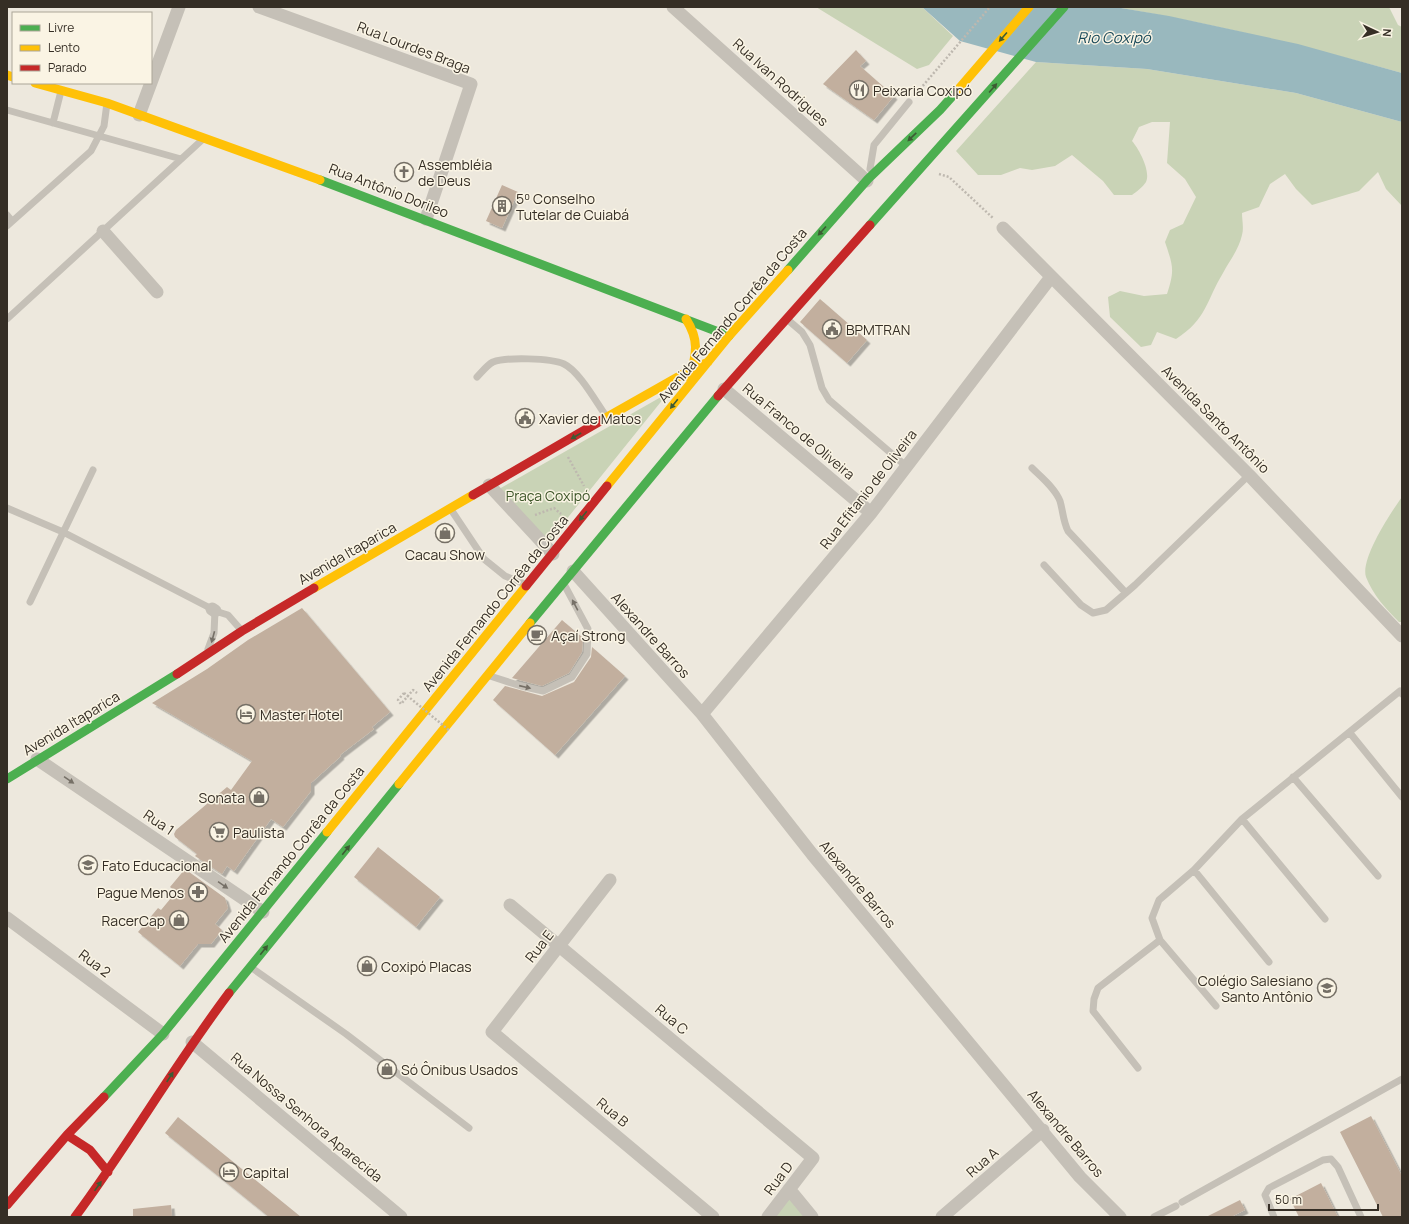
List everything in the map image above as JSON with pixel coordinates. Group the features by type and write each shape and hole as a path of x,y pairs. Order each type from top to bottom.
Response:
{"main road":[{"name":"Avenida Fernando Corrêa da Costa","path":"7,1205 11,1191 164,1034 729,336 867,180 940,110 1029,7"},
{"path":"75,1217 108,1172 192,1042 250,967 563,583 724,388 1064,7"},
{"name":"Rua Antônio Dorileo","path":"39,84 107,103 302,172 729,336"},
{"path":"686,319 694,332 697,341 687,387"},
{"name":"Avenida Itaparica","path":"7,779 37,759 201,660 242,631 489,485 692,369 708,362"},
{"path":"67,1135 80,1141 97,1156 108,1172"}],"street":[{"path":"152,80 179,7"},
{"name":"Rua Lourdes Braga","path":"259,7 471,84 426,219"},
{"name":"Rua Ivan Rodrigues","path":"673,7 867,180"},
{"path":"139,115 150,84"},
{"name":"Avenida Santo Antônio","path":"1003,228 1249,475 1402,636"},
{"path":"103,231 157,292"},
{"name":"Rua Efitanio de Oliveira","path":"702,714 872,513 906,466 1051,277"},
{"name":"Rua Franco de Oliveira","path":"724,388 872,513"},
{"path":"489,485 553,554"},
{"name":"Alexandre Barros","path":"573,571 702,714 812,854 1080,1177 1120,1217"},
{"name":"Rua 1","path":"37,759 263,912"},
{"name":"Rua E","path":"492,1032 610,880"},
{"name":"Rua C","path":"510,905 813,1158"},
{"name":"Rua 2","path":"7,918 164,1034"},
{"name":"Rua B","path":"492,1032 713,1217"},
{"name":"Rua Nossa Senhora Aparecida","path":"192,1042 401,1217"},
{"name":"Rua A","path":"942,1217 1042,1130"},
{"name":"Rua D","path":"768,1217 813,1158"},
{"path":"789,1189 812,1217"}],"lane":[{"path":"53,123 61,90"},
{"path":"867,180 874,145 909,102"},
{"path":"7,215 10,224 92,151 104,126 107,103"},
{"path":"7,110 181,159"},
{"path":"7,319 204,138"},
{"path":"786,318 802,332 810,345 822,388 829,400 906,466"},
{"path":"477,377 493,362 505,360 532,360 564,364 575,373 607,418"},
{"path":"1032,468 1053,489 1059,499 1064,524 1068,531 1126,593"},
{"path":"30,602 93,470"},
{"path":"1044,565 1082,605 1093,613 1106,610 1126,593 1249,475"},
{"path":"7,508 63,532 214,610 228,614 242,631"},
{"path":"450,508 484,559 505,576 528,585"},
{"path":"488,676 543,691 572,677 586,654 588,629 563,583"},
{"path":"201,660 210,645 214,633 214,610"},
{"path":"1216,1006 1160,940 1152,918 1160,900 1194,870 1242,820 1400,691 1402,694"},
{"path":"1350,733 1402,797"},
{"path":"1293,777 1378,876"},
{"path":"1242,820 1325,918"},
{"path":"1194,870 1270,962"},
{"path":"1138,1068 1093,1010 1094,999 1098,988 1160,940"},
{"path":"250,967 346,1034 469,1128"},
{"path":"1182,1202 1402,1079"},
{"path":"1274,1217 1265,1195 1269,1188 1323,1160 1331,1159 1338,1167 1362,1217"},
{"path":"1154,1217 1176,1206"}],"path":[{"path":"909,102 990,7"},
{"path":"923,165 928,169 949,176 1003,228"},
{"path":"561,445 584,487"},
{"path":"522,521 554,508 563,516"},
{"path":"413,690 402,704 398,700 404,693 450,731"}],"green space":[{"path":"816,7 922,7 953,36 929,65 917,69"},
{"path":"1115,7 1389,7 1398,25 1402,27 1402,73 1260,36 1188,20"},
{"path":"1036,62 1147,69 1296,93 1402,122 1402,206 1386,189 1378,172 1359,191 1312,205 1296,189 1285,174 1270,184 1259,207 1242,213 1243,232 1239,245 1217,283 1200,317 1186,332 1176,339 1157,332 1151,345 1141,347 1110,317 1108,297 1120,291 1144,296 1167,294 1172,268 1165,242 1170,230 1183,224 1196,197 1185,179 1167,163 1170,122 1152,122 1139,127 1132,141 1144,160 1147,177 1145,184 1132,195 1114,195 1103,181 1072,155 1055,166 1032,170 1020,168 1001,175 978,175 956,151"},
{"name":"Praça Coxipó","path":"668,393 549,541 499,489"},
{"path":"1402,497 1402,622 1399,622 1372,590 1366,577 1365,569 1378,536"},
{"path":"790,1195 808,1217 774,1217"}],"water":[{"name":"Rio Coxipó","path":"922,7 1115,7 1169,16 1298,44 1402,73 1402,122 1296,93 1147,69 1036,62 960,41"}],"building":[{"name":"Peixaria Coxipó","path":"856,50 866,61 860,66 894,96 874,120 823,84"},
{"name":"5⁰ Conselho Tutelar de Cuiabá","path":"502,185 518,192 502,228 486,221"},
{"name":"BPMTRAN","path":"820,299 867,340 847,363 800,322"},
{"name":"Master Hotel","path":"302,608 390,712 372,727 374,729 340,755 341,756 311,783 311,791 283,827 271,819 234,871 227,866 222,874 195,856 197,854 175,837 174,834 176,830 227,787 231,790 252,761 152,703 207,669 248,640"},
{"path":"562,620 583,638 582,652 569,673 542,686 512,678"},
{"path":"592,647 625,676 555,755 493,700 505,686 542,696 574,682 591,657"},
{"path":"378,847 440,897 416,927 354,877"},
{"name":"RacerCap","path":"185,869 225,898 228,908 215,924 222,930 211,944 198,944 180,966 138,932 158,908 161,910 176,892 170,887"},
{"path":"1371,1116 1402,1176 1402,1217 1383,1217 1340,1132"},
{"name":"Capital","path":"178,1117 301,1217 269,1217 165,1133"},
{"path":"1321,1183 1338,1217 1299,1217 1290,1199"},
{"path":"1240,1200 1245,1210 1231,1217 1206,1217"},
{"path":"171,1205 172,1217 133,1217 133,1209"}],"traffic: fast":[{"path":"870,225 1064,7"},
{"path":"788,270 868,179 940,110 957,91"},
{"path":"320,180 729,336"},
{"path":"530,623 718,396"},
{"path":"7,779 177,674"},
{"path":"229,993 399,784"},
{"path":"104,1097 163,1034 327,832"}],"traffic: slow":[{"path":"957,91 1029,7"},
{"path":"7,75 12,77"},
{"path":"39,84 107,103 320,180"},
{"path":"607,486 729,336 788,270"},
{"path":"686,319 693,334 696,348 690,378"},
{"path":"602,420 692,369 708,362"},
{"path":"314,588 473,495"},
{"path":"327,832 526,586"},
{"path":"399,784 530,623"}],"traffic: jam":[{"path":"718,396 870,225"},
{"path":"473,495 602,420"},
{"path":"526,586 607,486"},
{"path":"177,674 242,631 314,588"},
{"path":"75,1217 189,1049 229,993"},
{"path":"7,1205 67,1135 104,1097"},
{"path":"67,1135 90,1150 108,1172"}],"place":[{"name":"Peixaria Coxipó","path":"859,90"},
{"name":"Assembléia de Deus","path":"404,172"},
{"name":"5⁰ Conselho Tutelar de Cuiabá","path":"502,206"},
{"name":"BPMTRAN","path":"832,329"},
{"name":"Xavier de Matos","path":"525,418"},
{"name":"Cacau Show","path":"445,533"},
{"name":"Açaí Strong","path":"537,635"},
{"name":"Master Hotel","path":"246,714"},
{"name":"Sonata","path":"259,797"},
{"name":"Paulista","path":"219,832"},
{"name":"Fato Educacional","path":"88,865"},
{"name":"Pague Menos","path":"198,892"},
{"name":"RacerCap","path":"179,920"},
{"name":"Coxipó Placas","path":"367,966"},
{"name":"Colégio Salesiano Santo Antônio","path":"1327,988"},
{"name":"Só Ônibus Usados","path":"387,1069"},
{"name":"Capital","path":"229,1172"}]}
